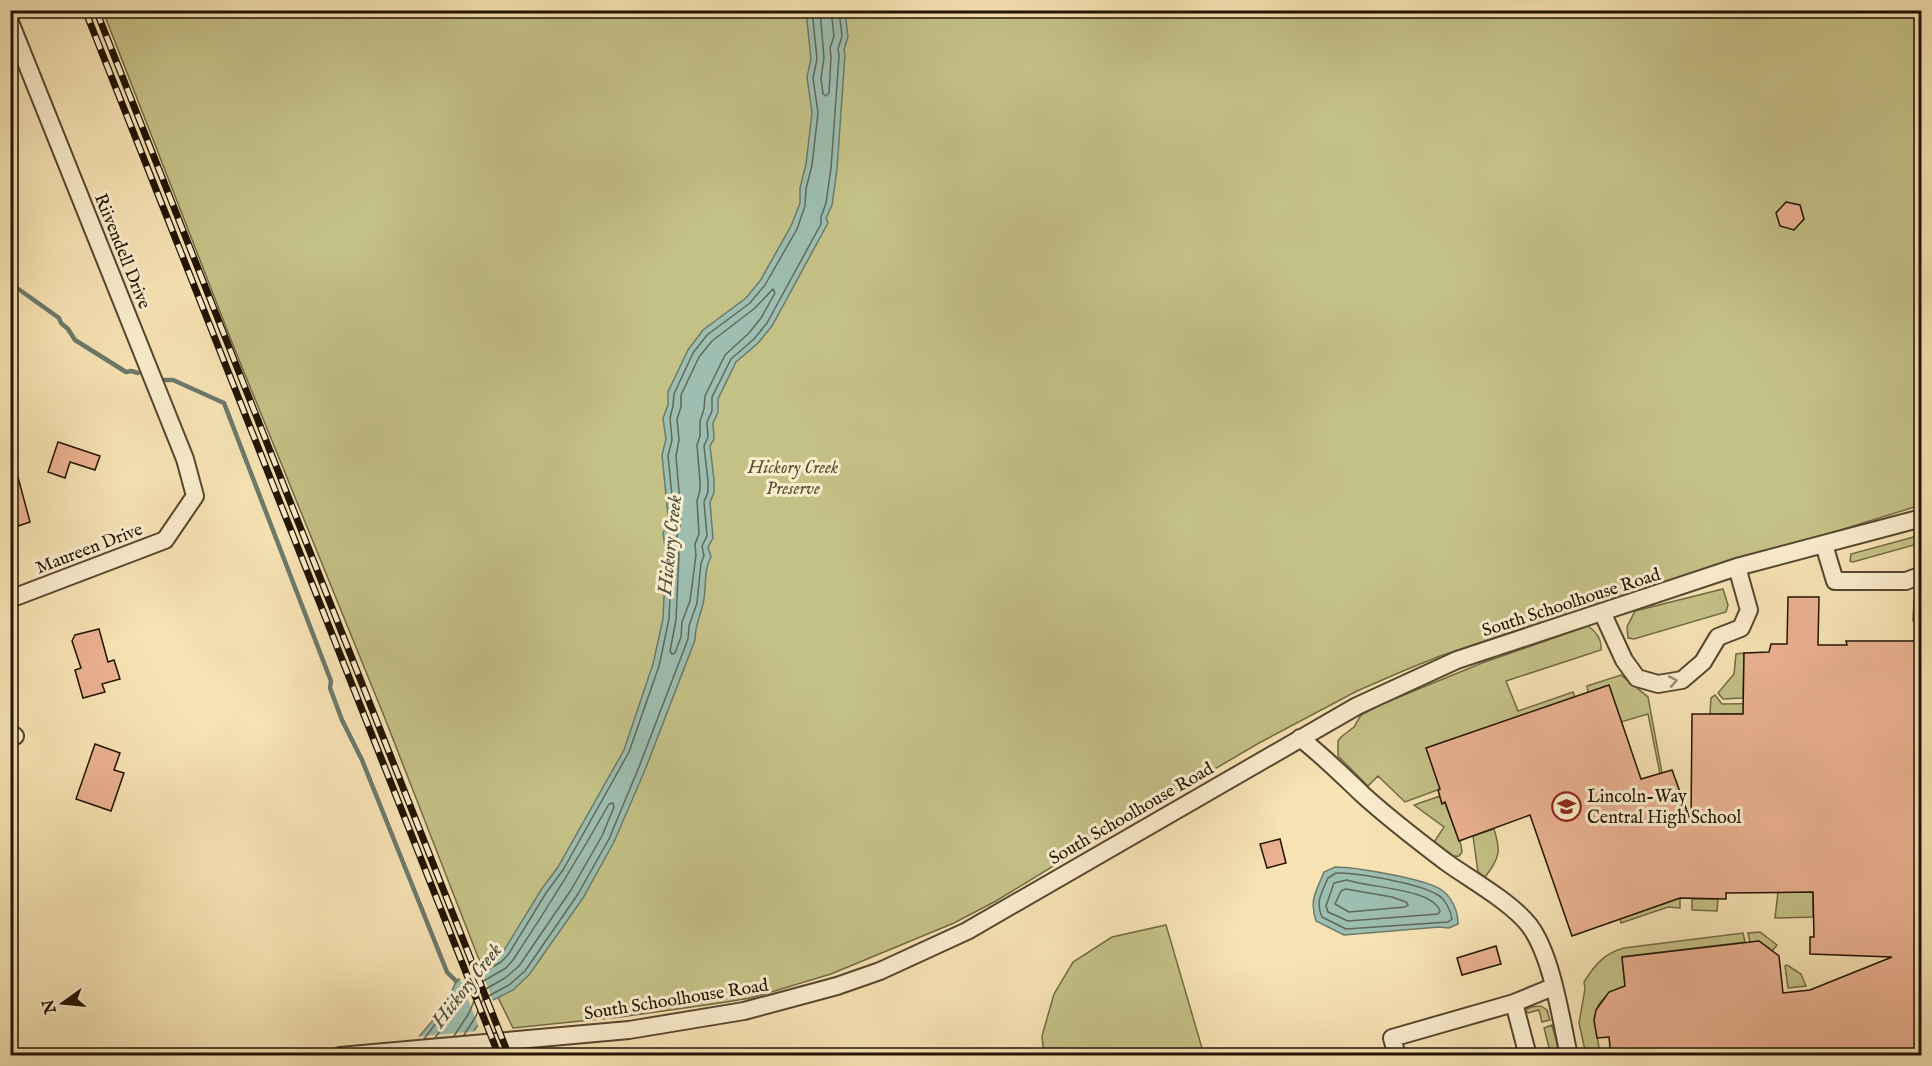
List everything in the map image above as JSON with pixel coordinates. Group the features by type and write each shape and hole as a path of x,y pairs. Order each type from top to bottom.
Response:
{"street":[{"name":"Riivendell Drive","path":"10,22 185,459 195,496"},
{"name":"Maureen Drive","path":"10,599 165,540 195,496"},
{"name":"South Schoolhouse Road","path":"340,1056 629,1030 744,1011 837,986 880,970 967,931 1357,706 1457,660 1737,567 1922,518"},
{"path":"1824,545 1835,581 1906,581 1922,575"},
{"path":"1602,612 1624,660 1637,678 1658,684 1682,680 1703,662 1718,637 1741,628 1749,610 1737,567"},
{"path":"1300,738 1332,764 1362,794 1446,861 1510,907 1530,925 1543,953 1554,987 1569,1056"},
{"path":"1397,1056 1392,1038 1514,1003 1554,987"},
{"path":"1514,1003 1528,1056"}],"path":[{"path":"1919,268 1922,262"}],"green space":[{"name":"Hickory Creek Preserve","path":"103,11 1921,11 1921,505 1550,620 1440,656 1403,671 1357,691 1259,743 996,901 954,923 831,974 751,998 620,1017 513,1028 478,957 384,716 233,345"},
{"path":"1921,535 1921,543 1850,561 1851,554"},
{"path":"1723,589 1728,605 1726,612 1634,639 1628,638 1627,627 1635,611"},
{"path":"1921,598 1921,641 1920,624 1913,621 1914,601"},
{"path":"1588,626 1598,636 1601,650 1506,681 1518,711 1573,692 1575,697 1427,748 1440,789 1405,802 1378,776 1368,786 1338,756 1338,741 1341,737 1354,727 1361,715 1382,704 1482,663"},
{"path":"1744,653 1743,698 1723,699 1718,693 1734,674 1736,654"},
{"path":"1621,675 1648,697 1662,773 1660,774 1648,714 1621,722 1588,692 1587,686"},
{"path":"1715,695 1722,704 1805,703 1804,713 1710,714 1711,698"},
{"path":"1440,796 1442,803 1445,803 1461,845 1462,852 1459,856 1449,854 1434,842 1444,827 1414,805"},
{"path":"1494,829 1498,854 1494,865 1485,877 1478,872 1473,836"},
{"path":"1778,892 1813,892 1813,917 1775,918"},
{"path":"1680,898 1680,908 1668,907 1621,923 1620,919"},
{"path":"1692,899 1718,899 1717,911 1692,910"},
{"path":"1166,925 1204,1055 1044,1055 1042,1036 1054,994 1073,962 1112,937"},
{"path":"1760,932 1777,945 1772,951 1759,941 1750,942 1748,933"},
{"path":"1743,933 1745,942 1622,957 1625,986 1604,998 1598,1005 1596,1013 1600,1055 1586,1055 1579,1023 1585,989 1584,982 1605,957 1624,948"},
{"path":"1785,966 1801,974 1806,986 1788,988"},
{"path":"1541,1006 1547,1010 1550,1020 1542,1022 1539,1010 1528,1013 1525,1010"},
{"path":"1552,1025 1560,1055 1551,1055 1544,1028"}],"water":[{"name":"Hickory Creek","path":"806,11 845,11 848,37 844,50 837,169 832,205 826,218 828,223 772,326 758,343 736,362 718,399 718,412 713,423 714,439 710,446 714,480 714,493 710,502 713,538 708,547 711,557 707,568 703,604 695,640 645,770 614,842 583,898 529,975 513,990 487,1003 482,1019 458,1055 402,1056 440,1011 456,981 503,952 558,867 624,750 653,664 663,619 666,554 663,533 667,526 668,515 662,455 666,439 663,418 668,405 668,392 688,350 703,330 746,298 760,281 791,226 800,203 800,188 806,164 812,113 807,77 811,59"},
{"path":"1335,867 1391,874 1435,887 1447,894 1452,902 1458,924 1449,928 1344,935 1316,921 1313,907 1314,896 1324,872"}],"pier":[{"path":"479,965 494,1003 490,1005 479,1028 459,976"},
{"path":"477,1031 461,1056 399,1055 413,1037"}],"building":[{"path":"1786,202 1800,205 1804,219 1794,230 1780,226 1776,213"},
{"path":"58,442 100,456 95,470 70,462 65,478 48,472"},
{"path":"10,466 15,466 30,522 18,526 15,518 10,519"},
{"name":"Lincoln-Way Central High School","path":"1788,597 1819,597 1818,645 1847,645 1846,641 1922,641 1922,1056 1611,1056 1609,1037 1597,1038 1594,1020 1596,1010 1609,992 1625,986 1622,957 1759,941 1779,956 1783,993 1810,990 1892,957 1810,954 1810,937 1814,937 1813,892 1726,893 1726,899 1680,898 1572,936 1530,815 1459,841 1445,802 1442,804 1438,790 1440,789 1426,748 1609,685 1641,779 1672,770 1691,822 1692,714 1743,714 1744,653 1769,652 1771,644 1787,644"},
{"path":"99,629 108,662 114,660 120,679 102,684 105,692 83,698 75,670 81,668 72,641 75,635"},
{"path":"95,744 120,753 114,770 124,773 111,811 76,799"},
{"path":"1280,839 1286,863 1267,868 1260,844"},
{"path":"1496,946 1501,964 1462,975 1457,958"}],"waterway":[{"path":"10,283 59,318 75,340 126,372 138,373"},
{"name":"Hickory Creek","path":"160,380 173,380 224,403 331,681 330,688 342,720 362,760 447,972 456,981"}],"railway":[{"path":"85,10 499,1056"},
{"path":"96,10 509,1056"}],"place":[{"name":"Lincoln-Way Central High School","path":"1566,806"}]}
